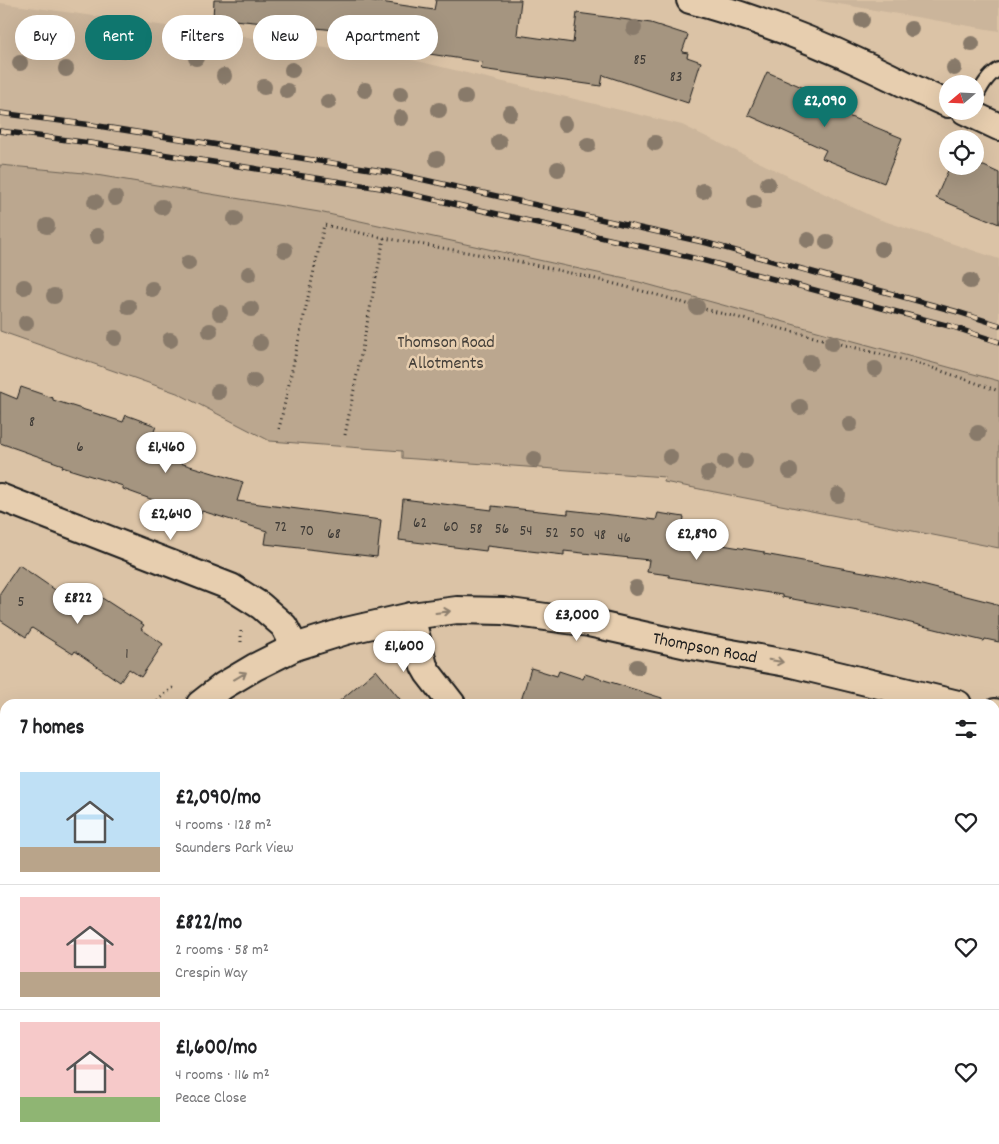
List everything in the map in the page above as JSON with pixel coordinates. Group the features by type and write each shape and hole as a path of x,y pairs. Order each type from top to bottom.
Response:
{"street":[{"path":"690,0 744,16 810,40 939,97"},
{"path":"984,119 999,127"},
{"path":"0,496 231,587 261,606 284,626 295,646"},
{"name":"Thompson Road","path":"206,699 223,686 295,646 346,631 411,616 457,610 502,611 589,623 692,646 792,664 937,699"},
{"path":"411,616 424,666 448,699"}],"lane":[{"path":"984,84 989,76 999,69"}],"path":[{"path":"279,429 324,225 384,238 512,260 588,277 666,297 696,307 927,366 999,391"},
{"path":"345,435 384,238"},
{"path":"241,643 242,625"},
{"path":"160,699 181,682"}],"shaded area":[{"path":"815,0 999,0 999,31 839,4"},
{"path":"0,3 87,15 85,15 85,60 152,60 152,24 162,25 162,60 243,60 243,37 253,38 253,60 317,60 317,47 327,48 327,60 413,60 682,125 875,218 999,259 999,381 639,282 319,212 84,173 0,165"}],"green space":[{"name":"Thomson Road Allotments","path":"0,165 84,173 319,212 639,282 999,381 999,548 664,482 665,477 402,458 402,451 270,441 177,393 0,331"}],"building":[{"path":"214,0 367,0 434,10 436,0 521,0 517,35 573,43 577,13 651,23 688,35 682,52 688,53 687,57 701,62 688,103 603,75 601,86 481,69 482,62 438,55 438,15 327,15 327,29 317,28 317,15 253,15 253,22 243,21 243,15 213,15"},
{"path":"767,72 830,99 826,107 902,138 884,183 822,158 826,150 748,115"},
{"path":"984,166 999,173 999,224 936,198 946,175 984,175"},
{"path":"21,387 53,398 53,400 123,422 126,415 156,426 149,445 162,450 160,457 243,482 237,501 381,520 377,557 265,544 267,531 202,511 200,517 123,489 123,486 62,467 63,465 0,443 0,392 17,399"},
{"path":"403,499 492,510 492,506 568,514 568,510 656,520 658,513 684,517 681,538 886,576 994,603 999,606 999,642 985,639 984,641 874,614 782,597 782,595 647,572 649,560 564,551 564,555 487,546 486,551 399,540"},
{"path":"19,565 64,596 71,585 96,602 99,596 144,625 141,629 163,644 141,677 129,669 120,682 75,651 73,654 32,628 26,637 0,620 0,593"},
{"path":"531,668 557,676 559,671 583,679 585,674 662,698 662,699 522,699"},
{"path":"376,670 400,699 342,699"}],"railway":[{"path":"0,113 92,125 389,172 707,243 999,325"},
{"path":"0,131 387,189 702,260 953,327 999,342"}]}
